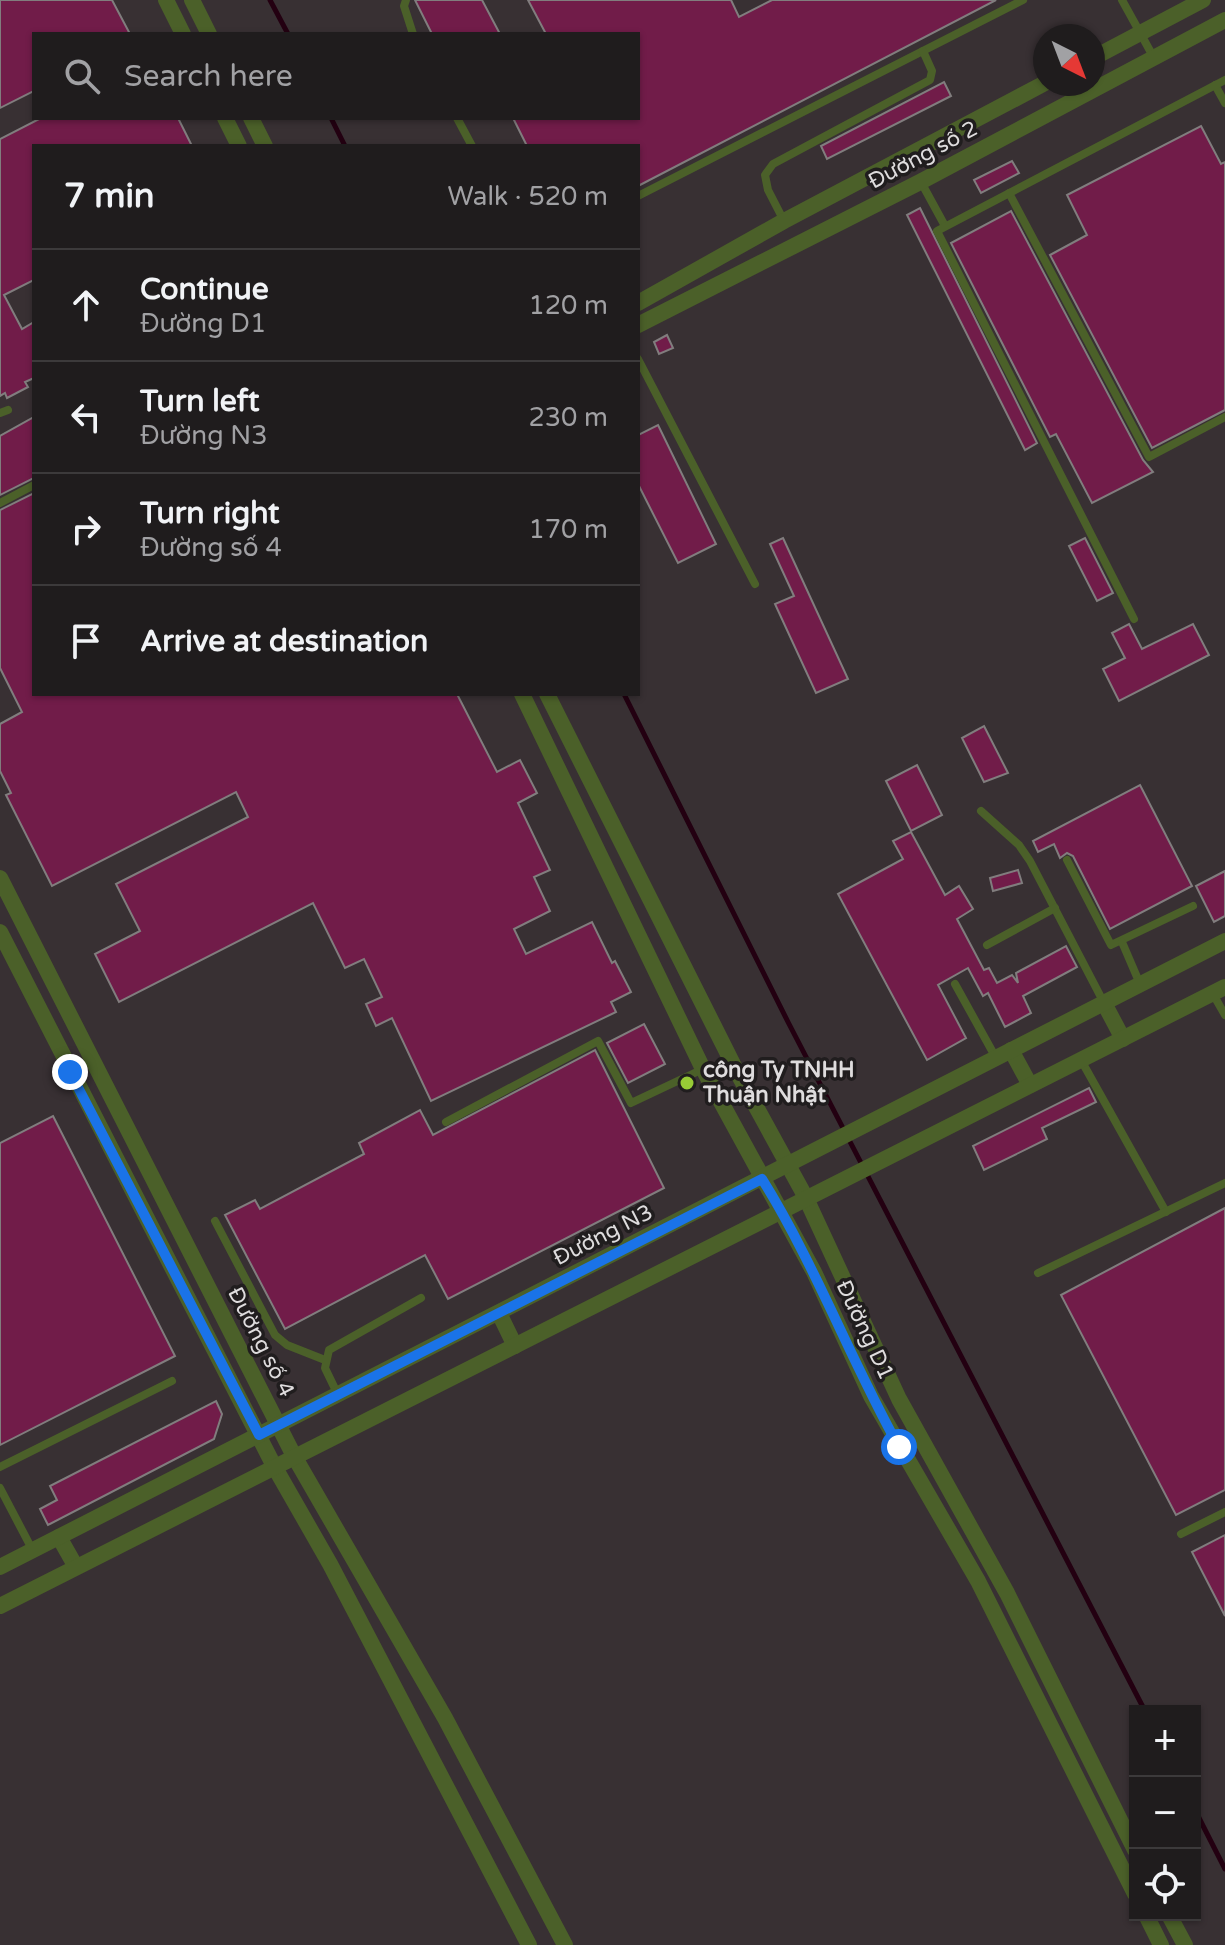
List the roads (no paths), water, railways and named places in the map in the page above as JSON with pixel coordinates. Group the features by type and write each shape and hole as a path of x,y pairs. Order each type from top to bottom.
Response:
{"street":[{"path":"166,0 182,32"},
{"path":"192,0 208,32"},
{"path":"1105,52 1203,0"},
{"name":"Đường số 2","path":"640,324 920,182 1225,20"},
{"name":"Đường số 2","path":"640,302 784,221 1033,89"},
{"path":"226,120 238,144"},
{"path":"252,120 264,144"},
{"name":"Đường D1","path":"523,696 609,868 703,1069 781,1209 871,1396 978,1581 1129,1882"},
{"name":"Đường D1","path":"548,696 805,1196 899,1399 1007,1593 1129,1837"},
{"path":"609,868 630,858"},
{"name":"Đường số 4","path":"0,878 294,1456 445,1718 565,1945"},
{"path":"3,938 28,933"},
{"name":"Đường số 4","path":"3,938 274,1466 330,1564 529,1945"},
{"name":"Đường N3","path":"0,1567 1225,941"},
{"path":"0,1606 805,1196 1219,990"},
{"path":"1104,1003 1123,1039"},
{"path":"1003,1054 1030,1085"},
{"path":"499,1313 515,1346"},
{"path":"59,1537 76,1567"},
{"path":"1115,1855 1129,1849"},
{"path":"1149,1921 1161,1945"},
{"path":"1172,1921 1185,1945"}],"lane":[{"path":"406,0 404,6 412,32"},
{"path":"640,195 1023,0"},
{"path":"1122,0 1154,58"},
{"path":"784,221 768,190 765,175 773,164 930,80 932,71 923,51"},
{"path":"1134,619 937,231 1225,80"},
{"path":"1215,85 1225,103"},
{"path":"458,120 471,144"},
{"path":"920,182 945,226"},
{"path":"1009,193 1149,457 1225,417"},
{"path":"640,363 755,584"},
{"path":"0,503 32,486"},
{"path":"981,811 1019,845 1104,1003"},
{"path":"1067,860 1111,945 1193,906"},
{"path":"987,945 1055,908"},
{"path":"1122,942 1140,984"},
{"path":"955,984 1003,1054"},
{"path":"1219,990 1225,1015"},
{"path":"446,1122 598,1041 631,1103 703,1069"},
{"path":"1081,1060 1166,1212"},
{"path":"1038,1273 1225,1183"},
{"path":"215,1221 275,1335 287,1345 325,1360"},
{"path":"338,1395 325,1360 329,1350 421,1298"},
{"path":"0,1467 172,1381"},
{"path":"0,1488 33,1551"},
{"path":"1181,1534 1225,1512"}],"waterway":[{"path":"270,0 287,32"},
{"path":"332,120 344,144"},
{"path":"625,696 788,1022 1142,1705"},
{"path":"1201,1822 1225,1869"}],"place":[{"name":"công Ty TNHH Thuận Nhật","path":"687,1083"}]}
